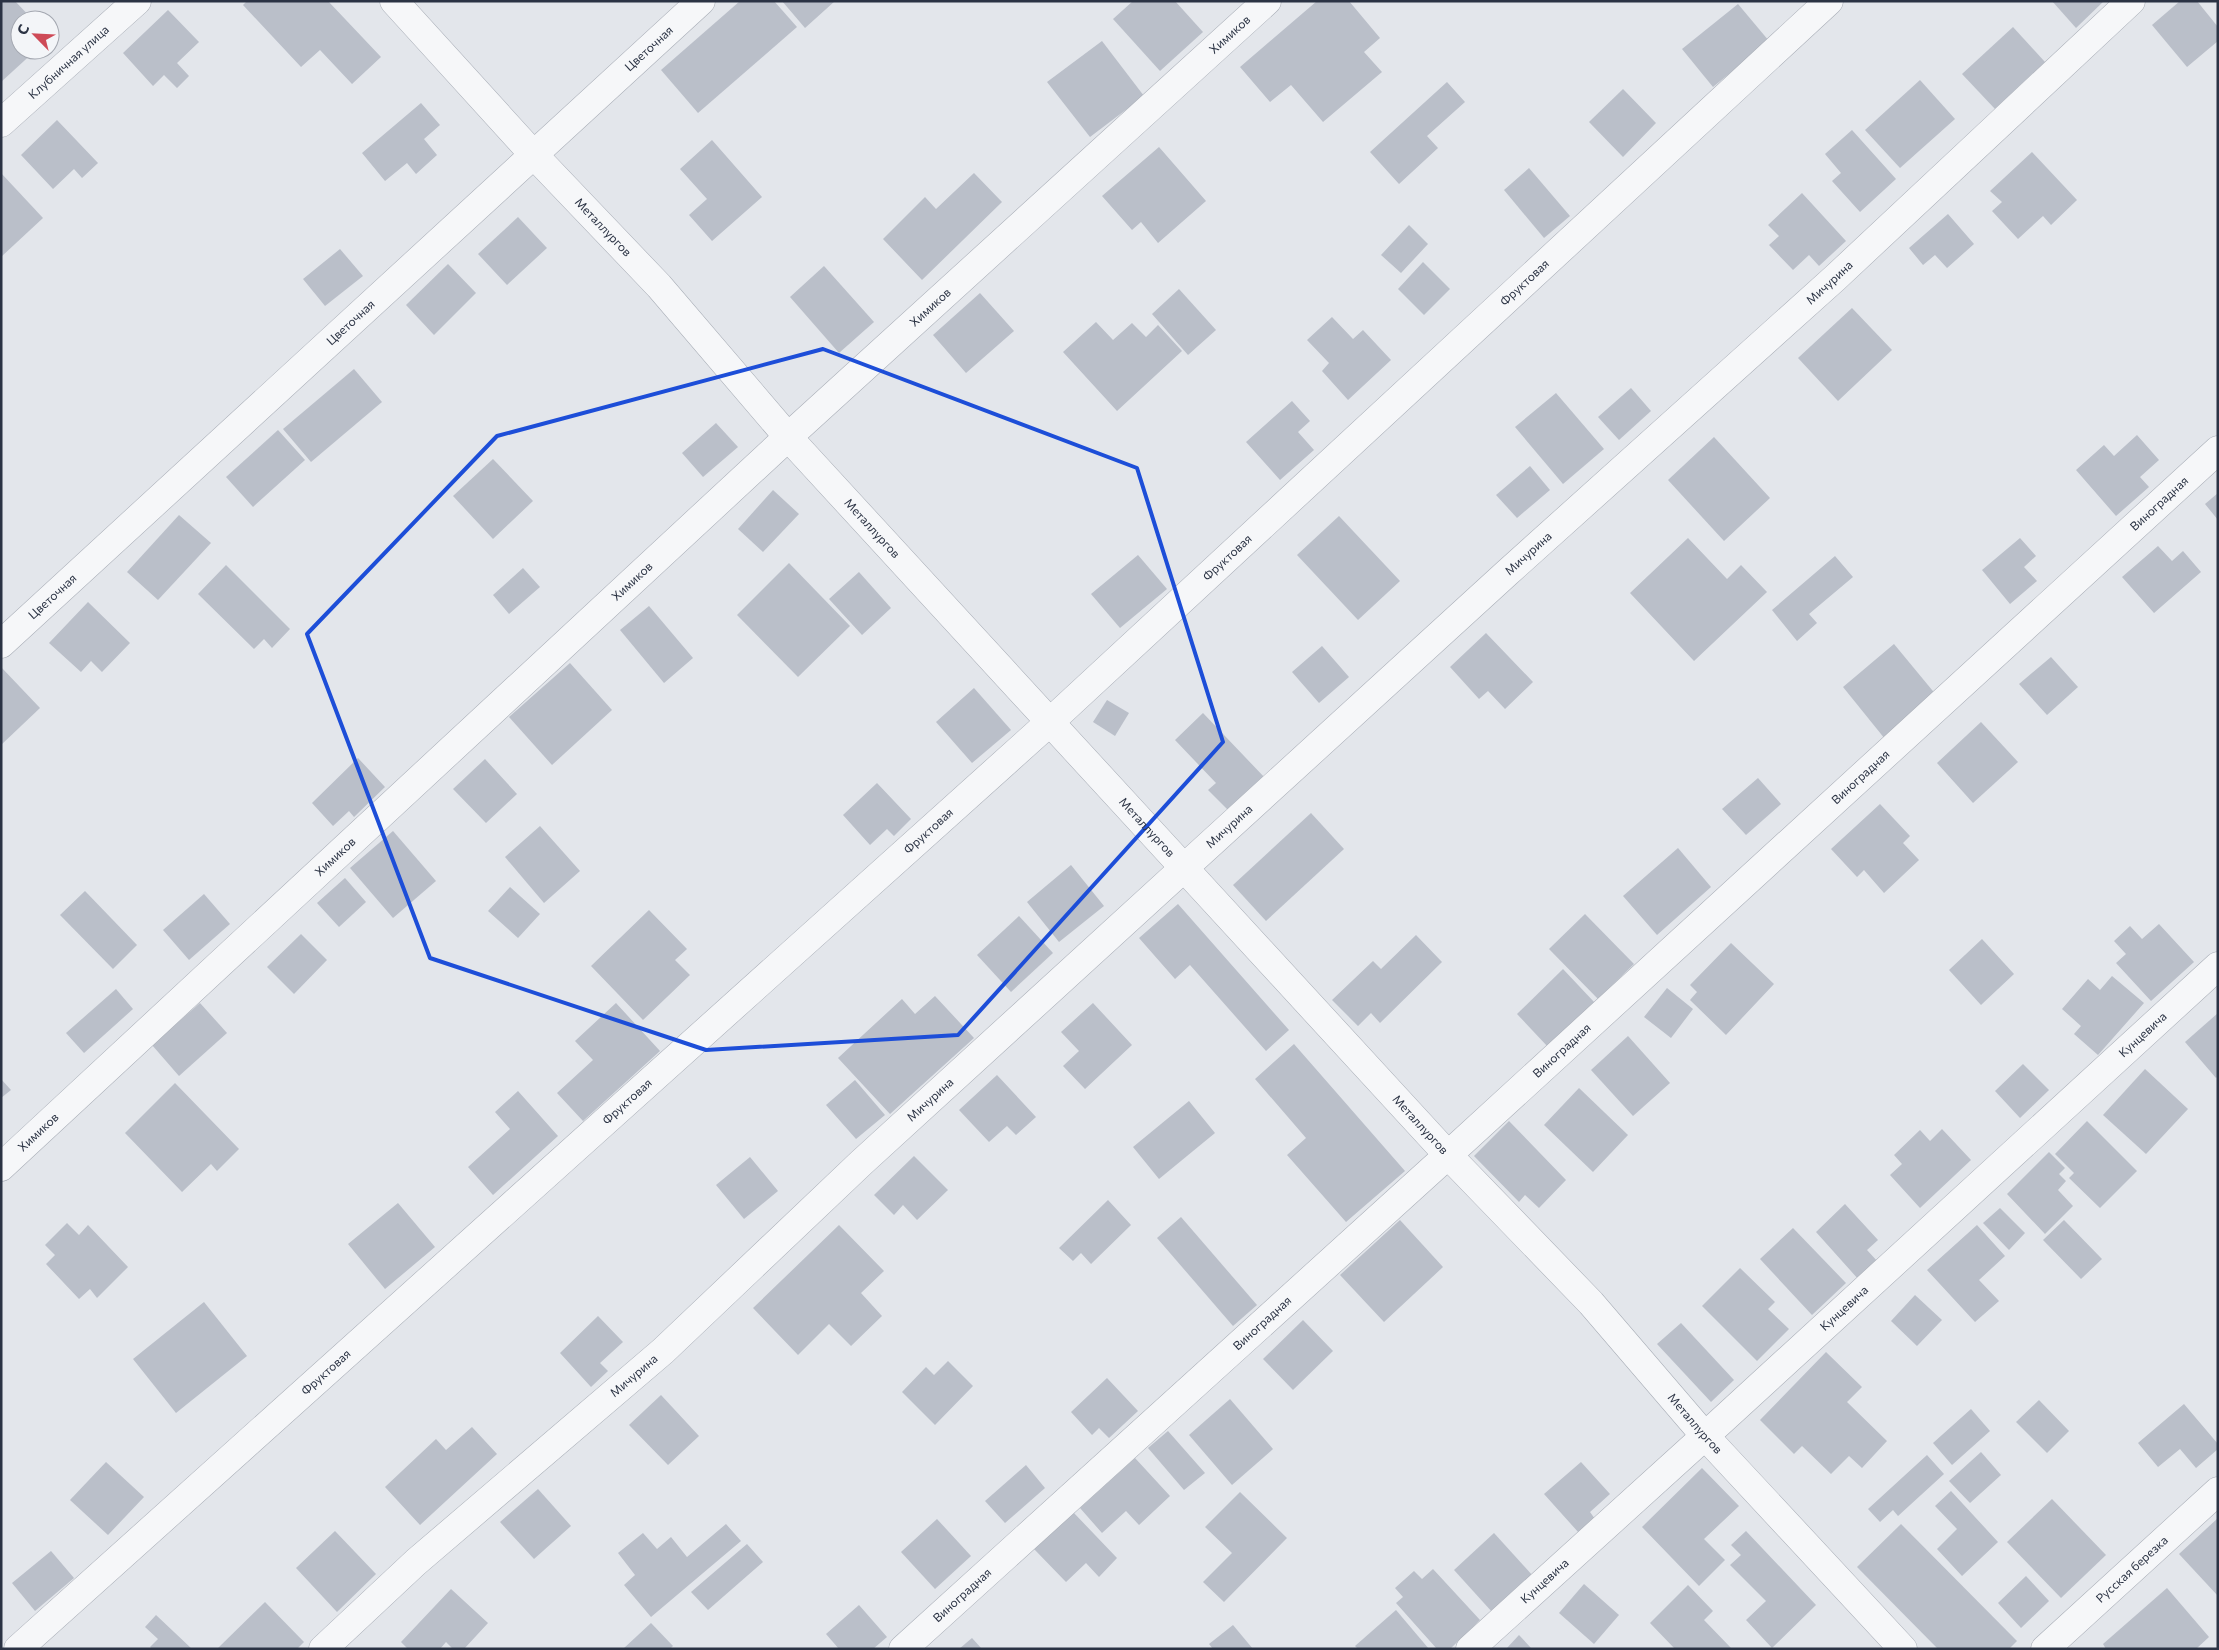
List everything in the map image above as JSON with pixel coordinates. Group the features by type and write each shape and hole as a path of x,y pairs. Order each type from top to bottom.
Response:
{"street":[{"name":"Клубничная улица","path":"1,123 138,1"},
{"name":"Металлургов","path":"394,1 533,154 659,286 788,436 1185,869 1448,1155 1591,1303 1706,1436 1903,1649"},
{"name":"Цветочная","path":"1,644 701,1"},
{"name":"Химиков","path":"1,1167 788,436 1268,1"},
{"name":"Фруктовая","path":"18,1649 1051,721 1829,1"},
{"name":"Мичурина","path":"323,1649 416,1562 663,1351 861,1163 1508,572 1835,278 2131,1"},
{"name":"Виноградная","path":"902,1649 1448,1155 2218,450"},
{"name":"Кунцевича","path":"1470,1649 1706,1436 2218,966"},
{"name":"Русская березка","path":"2045,1649 2218,1492"}],"highlighted area":[{"path":"823,349 1137,468 1223,742 958,1035 706,1050 430,958 307,634 497,436"}],"building":[{"path":"1,1 15,1 24,10 10,10 10,60 25,60 1,82"},
{"path":"247,1 328,1 381,57 352,84 320,50 301,67 243,5"},
{"path":"740,1 774,1 797,27 698,113 661,70"},
{"path":"782,1 835,1 805,28"},
{"path":"1133,1 1175,1 1203,32 1160,71 1113,19"},
{"path":"1317,1 1349,1 1380,38 1364,52 1382,72 1323,122 1291,85 1270,102 1240,67"},
{"path":"2052,1 2104,1 2076,28"},
{"path":"2180,1 2197,1 2218,27 2218,41 2187,67 2152,25"},
{"path":"1738,4 1769,41 1713,87 1682,49"},
{"path":"168,10 199,42 177,63 189,76 177,88 164,75 153,86 123,53"},
{"path":"2013,27 2045,62 1995,109 1962,74"},
{"path":"1102,41 1144,96 1090,137 1047,82"},
{"path":"1920,80 1955,119 1900,168 1865,130"},
{"path":"1447,82 1465,102 1427,136 1438,148 1399,184 1370,152"},
{"path":"1623,89 1656,123 1623,157 1589,122"},
{"path":"421,103 440,125 424,139 437,155 416,174 407,163 385,181 362,153"},
{"path":"57,120 98,163 82,178 74,169 53,189 21,155"},
{"path":"1852,130 1896,179 1860,212 1832,181 1841,173 1825,154"},
{"path":"712,140 762,197 712,241 689,215 707,199 680,169"},
{"path":"1159,147 1206,201 1158,243 1141,222 1132,230 1102,196"},
{"path":"2032,152 2077,200 2051,225 2043,216 2018,239 1992,211 2002,202 1990,191"},
{"path":"1529,168 1570,216 1544,238 1504,190"},
{"path":"1,173 43,218 1,257"},
{"path":"974,173 1002,202 922,280 883,239 925,197 936,209"},
{"path":"1802,193 1846,241 1819,266 1809,255 1793,270 1769,245 1779,236 1768,225"},
{"path":"1948,214 1974,244 1947,268 1935,255 1923,265 1909,248"},
{"path":"518,217 547,248 507,285 478,254"},
{"path":"1409,225 1428,244 1401,273 1381,255"},
{"path":"340,249 363,276 325,306 303,279"},
{"path":"1423,262 1450,289 1424,315 1398,289"},
{"path":"448,264 476,293 434,335 406,305"},
{"path":"824,266 874,322 839,353 790,297"},
{"path":"1179,289 1216,330 1188,355 1152,314"},
{"path":"980,293 1014,331 966,373 933,335"},
{"path":"1852,308 1892,350 1838,401 1798,358"},
{"path":"1332,317 1353,339 1363,330 1391,360 1348,400 1322,371 1329,363 1307,340"},
{"path":"1096,322 1113,340 1132,323 1146,337 1158,325 1182,351 1117,411 1063,352"},
{"path":"354,369 382,402 311,462 283,429"},
{"path":"1631,388 1651,411 1619,440 1598,417"},
{"path":"1556,393 1604,449 1563,484 1515,427"},
{"path":"1292,401 1310,421 1298,432 1314,450 1280,480 1246,442"},
{"path":"716,423 738,447 703,477 682,453"},
{"path":"278,430 305,460 253,507 226,477"},
{"path":"2137,435 2159,460 2140,477 2149,487 2116,516 2076,470 2104,445 2114,456"},
{"path":"1714,437 1770,498 1724,541 1668,480"},
{"path":"493,459 533,501 493,539 453,496"},
{"path":"1530,466 1550,490 1517,518 1496,495"},
{"path":"773,490 799,514 763,552 738,529"},
{"path":"2218,493 2218,520 2205,504"},
{"path":"179,515 211,543 158,600 127,572"},
{"path":"1339,516 1400,581 1358,620 1297,555"},
{"path":"1688,538 1727,579 1741,565 1767,592 1694,661 1630,593"},
{"path":"2020,538 2036,556 2024,567 2037,581 2010,604 1982,570"},
{"path":"2158,546 2172,561 2183,551 2201,572 2154,613 2122,577"},
{"path":"1138,555 1167,589 1120,628 1091,594"},
{"path":"1835,556 1853,577 1809,614 1817,623 1797,641 1772,610"},
{"path":"789,563 850,626 798,677 737,615"},
{"path":"226,565 290,629 272,648 264,639 254,649 198,594"},
{"path":"523,568 540,587 509,614 493,595"},
{"path":"859,572 891,608 862,635 829,599"},
{"path":"88,602 130,643 102,672 91,661 81,672 49,643"},
{"path":"649,606 693,658 664,683 620,630"},
{"path":"1486,633 1533,682 1505,709 1488,691 1479,699 1450,667"},
{"path":"1894,644 1937,696 1885,739 1843,687"},
{"path":"1322,646 1349,677 1319,703 1292,672"},
{"path":"2051,657 2078,687 2047,715 2019,684"},
{"path":"570,663 612,710 552,765 509,717"},
{"path":"1,667 40,708 1,745"},
{"path":"974,688 1011,730 972,763 936,722"},
{"path":"1107,700 1129,713 1115,736 1093,722"},
{"path":"1203,713 1266,779 1230,812 1208,790 1216,783 1175,740"},
{"path":"1981,722 2018,762 1973,803 1937,763"},
{"path":"358,758 385,787 354,817 349,811 333,826 312,803"},
{"path":"485,759 517,794 486,823 453,789"},
{"path":"1758,778 1781,804 1746,835 1722,809"},
{"path":"877,783 911,819 894,836 887,829 870,845 843,815"},
{"path":"1880,804 1910,836 1903,843 1919,860 1884,893 1864,870 1857,877 1831,849"},
{"path":"1311,813 1344,849 1266,921 1233,885"},
{"path":"540,826 580,871 544,903 505,857"},
{"path":"393,831 436,881 393,918 350,868"},
{"path":"1678,848 1711,887 1657,935 1623,896"},
{"path":"1071,865 1104,906 1059,942 1027,902"},
{"path":"345,878 366,902 339,927 317,903"},
{"path":"510,887 540,914 518,938 488,911"},
{"path":"85,891 137,945 113,969 60,915"},
{"path":"204,894 230,924 189,960 163,930"},
{"path":"1178,904 1289,1030 1266,1051 1190,965 1175,979 1139,938"},
{"path":"649,910 687,949 675,960 690,975 643,1020 591,966"},
{"path":"1585,914 1634,964 1598,999 1549,949"},
{"path":"1019,916 1053,953 1011,992 977,955"},
{"path":"2159,924 2194,962 2151,1001 2116,963 2126,954 2114,941 2130,926 2142,939"},
{"path":"301,934 327,960 294,994 267,967"},
{"path":"1416,935 1442,962 1380,1023 1371,1013 1358,1026 1332,1000 1373,961 1381,969"},
{"path":"1982,939 2014,974 1981,1005 1949,970"},
{"path":"1731,943 1774,984 1726,1035 1690,1000 1697,992 1690,985"},
{"path":"1563,969 1595,1003 1548,1047 1517,1014"},
{"path":"2112,976 2144,1003 2098,1055 2074,1034 2081,1026 2062,1009 2088,979 2100,990"},
{"path":"1667,988 1693,1009 1671,1038 1644,1017"},
{"path":"116,989 133,1009 84,1053 66,1033"},
{"path":"935,996 974,1038 890,1114 838,1058 902,999 915,1014"},
{"path":"200,1003 227,1033 179,1076 152,1045"},
{"path":"616,1003 660,1051 583,1121 557,1093 593,1060 575,1041"},
{"path":"1093,1003 1132,1045 1085,1089 1063,1066 1079,1051 1061,1032"},
{"path":"2218,1013 2218,1076 2216,1078 2185,1042"},
{"path":"1628,1036 1670,1083 1633,1116 1591,1070"},
{"path":"1294,1044 1405,1171 1346,1222 1287,1155 1306,1138 1255,1079"},
{"path":"2023,1064 2049,1090 2020,1118 1995,1091"},
{"path":"2145,1069 2188,1109 2146,1154 2103,1115"},
{"path":"997,1075 1036,1117 1016,1135 1007,1126 989,1142 959,1110"},
{"path":"1,1079 11,1090 1,1098"},
{"path":"855,1080 885,1115 856,1139 826,1105"},
{"path":"175,1083 239,1149 217,1171 211,1164 182,1192 125,1133"},
{"path":"1579,1088 1628,1135 1593,1172 1544,1125"},
{"path":"518,1091 558,1136 493,1195 468,1167 510,1129 495,1112"},
{"path":"1189,1101 1215,1133 1159,1179 1133,1147"},
{"path":"1509,1121 1566,1180 1539,1208 1525,1195 1519,1202 1474,1156"},
{"path":"2087,1121 2137,1171 2100,1208 2069,1178 2074,1173 2055,1154"},
{"path":"1942,1129 1971,1160 1920,1208 1890,1175 1902,1164 1894,1155 1920,1130 1930,1141"},
{"path":"2049,1152 2065,1168 2059,1174 2066,1181 2058,1190 2073,1206 2045,1234 2007,1194"},
{"path":"914,1156 948,1190 917,1220 903,1205 894,1215 874,1195"},
{"path":"750,1157 778,1191 744,1219 716,1185"},
{"path":"1108,1200 1131,1225 1091,1264 1081,1253 1073,1261 1059,1248"},
{"path":"398,1203 435,1247 385,1289 348,1244"},
{"path":"1845,1204 1878,1240 1867,1250 1878,1262 1859,1280 1816,1232"},
{"path":"2000,1208 2025,1233 2009,1250 1983,1223"},
{"path":"1181,1217 1257,1305 1233,1326 1157,1238"},
{"path":"1400,1220 1443,1267 1384,1322 1340,1275"},
{"path":"2064,1220 2102,1259 2081,1279 2043,1240"},
{"path":"67,1223 79,1235 88,1225 128,1267 97,1298 90,1289 79,1299 46,1264 55,1255 45,1245"},
{"path":"839,1225 884,1271 861,1293 882,1316 851,1346 829,1324 798,1355 753,1308"},
{"path":"1977,1225 2005,1256 1979,1280 1999,1301 1975,1322 1927,1270"},
{"path":"1793,1228 1846,1283 1812,1315 1760,1259"},
{"path":"1740,1268 1775,1302 1768,1309 1789,1329 1757,1361 1702,1306"},
{"path":"1915,1295 1942,1320 1917,1346 1891,1321"},
{"path":"204,1302 247,1356 176,1413 133,1359"},
{"path":"598,1316 623,1342 600,1363 608,1371 591,1387 560,1353"},
{"path":"1303,1320 1333,1351 1293,1390 1263,1359"},
{"path":"1681,1323 1734,1380 1711,1402 1657,1344"},
{"path":"1826,1352 1862,1387 1847,1402 1887,1441 1862,1468 1849,1456 1831,1474 1802,1446 1794,1454 1760,1420"},
{"path":"948,1361 973,1386 935,1425 902,1392 926,1367 934,1375"},
{"path":"1107,1378 1138,1411 1109,1438 1099,1428 1092,1435 1071,1412"},
{"path":"661,1395 699,1436 668,1465 629,1425"},
{"path":"1230,1399 1273,1449 1232,1485 1189,1435"},
{"path":"2039,1400 2069,1431 2047,1453 2016,1422"},
{"path":"2184,1404 2218,1444 2218,1449 2196,1468 2180,1449 2158,1467 2138,1443"},
{"path":"1971,1409 1990,1431 1952,1465 1933,1443"},
{"path":"472,1427 497,1454 420,1525 385,1487 436,1439 446,1450"},
{"path":"1168,1431 1205,1473 1184,1490 1148,1448"},
{"path":"1981,1452 2001,1475 1970,1503 1949,1481"},
{"path":"1927,1455 1944,1474 1898,1516 1893,1510 1880,1522 1868,1509"},
{"path":"1135,1458 1170,1496 1139,1525 1126,1511 1102,1533 1080,1508"},
{"path":"106,1462 144,1497 108,1535 70,1500"},
{"path":"1581,1462 1610,1494 1590,1512 1595,1519 1579,1533 1544,1494"},
{"path":"1026,1465 1045,1488 1005,1523 985,1501"},
{"path":"1702,1468 1739,1506 1704,1539 1725,1560 1699,1586 1642,1527"},
{"path":"538,1489 571,1526 534,1559 500,1522"},
{"path":"1951,1491 1998,1542 1962,1576 1937,1549 1957,1529 1935,1506"},
{"path":"1240,1492 1287,1538 1224,1602 1203,1582 1232,1553 1205,1527"},
{"path":"2052,1499 2106,1555 2061,1598 2007,1542"},
{"path":"1073,1512 1117,1558 1099,1577 1086,1563 1066,1582 1034,1549"},
{"path":"2218,1518 2218,1596 2179,1554"},
{"path":"937,1519 971,1556 935,1589 901,1552"},
{"path":"726,1524 741,1541 651,1617 624,1585 635,1575 618,1553 643,1533 657,1549 671,1537 687,1557"},
{"path":"1901,1524 2017,1641 2009,1649 1938,1649 1857,1567"},
{"path":"335,1531 376,1574 337,1612 296,1568"},
{"path":"1746,1531 1816,1605 1772,1648 1746,1620 1766,1601 1730,1565 1741,1555 1731,1545"},
{"path":"1494,1533 1533,1576 1493,1613 1454,1570"},
{"path":"747,1544 763,1562 708,1610 691,1592"},
{"path":"51,1551 74,1578 35,1611 12,1583"},
{"path":"1433,1569 1480,1620 1450,1649 1437,1649 1396,1603 1403,1597 1395,1588 1414,1571 1422,1579"},
{"path":"2026,1576 2049,1601 2021,1628 1998,1603"},
{"path":"1584,1584 1619,1615 1594,1644 1559,1613"},
{"path":"1688,1585 1713,1611 1704,1620 1732,1649 1675,1649 1650,1623"},
{"path":"2167,1588 2209,1637 2196,1649 2106,1649 2103,1644"},
{"path":"451,1589 488,1623 464,1649 453,1649 446,1642 440,1649 408,1649 401,1642"},
{"path":"265,1602 304,1642 297,1649 217,1649"},
{"path":"859,1605 887,1637 873,1649 839,1649 826,1634"},
{"path":"1396,1610 1429,1649 1358,1649 1355,1646"},
{"path":"156,1615 192,1649 152,1649 150,1647 158,1639 145,1627"},
{"path":"651,1623 673,1646 670,1649 623,1649"},
{"path":"1233,1625 1253,1649 1213,1649 1209,1644"},
{"path":"1519,1635 1532,1649 1506,1649"},
{"path":"972,1638 982,1649 959,1649"}]}
